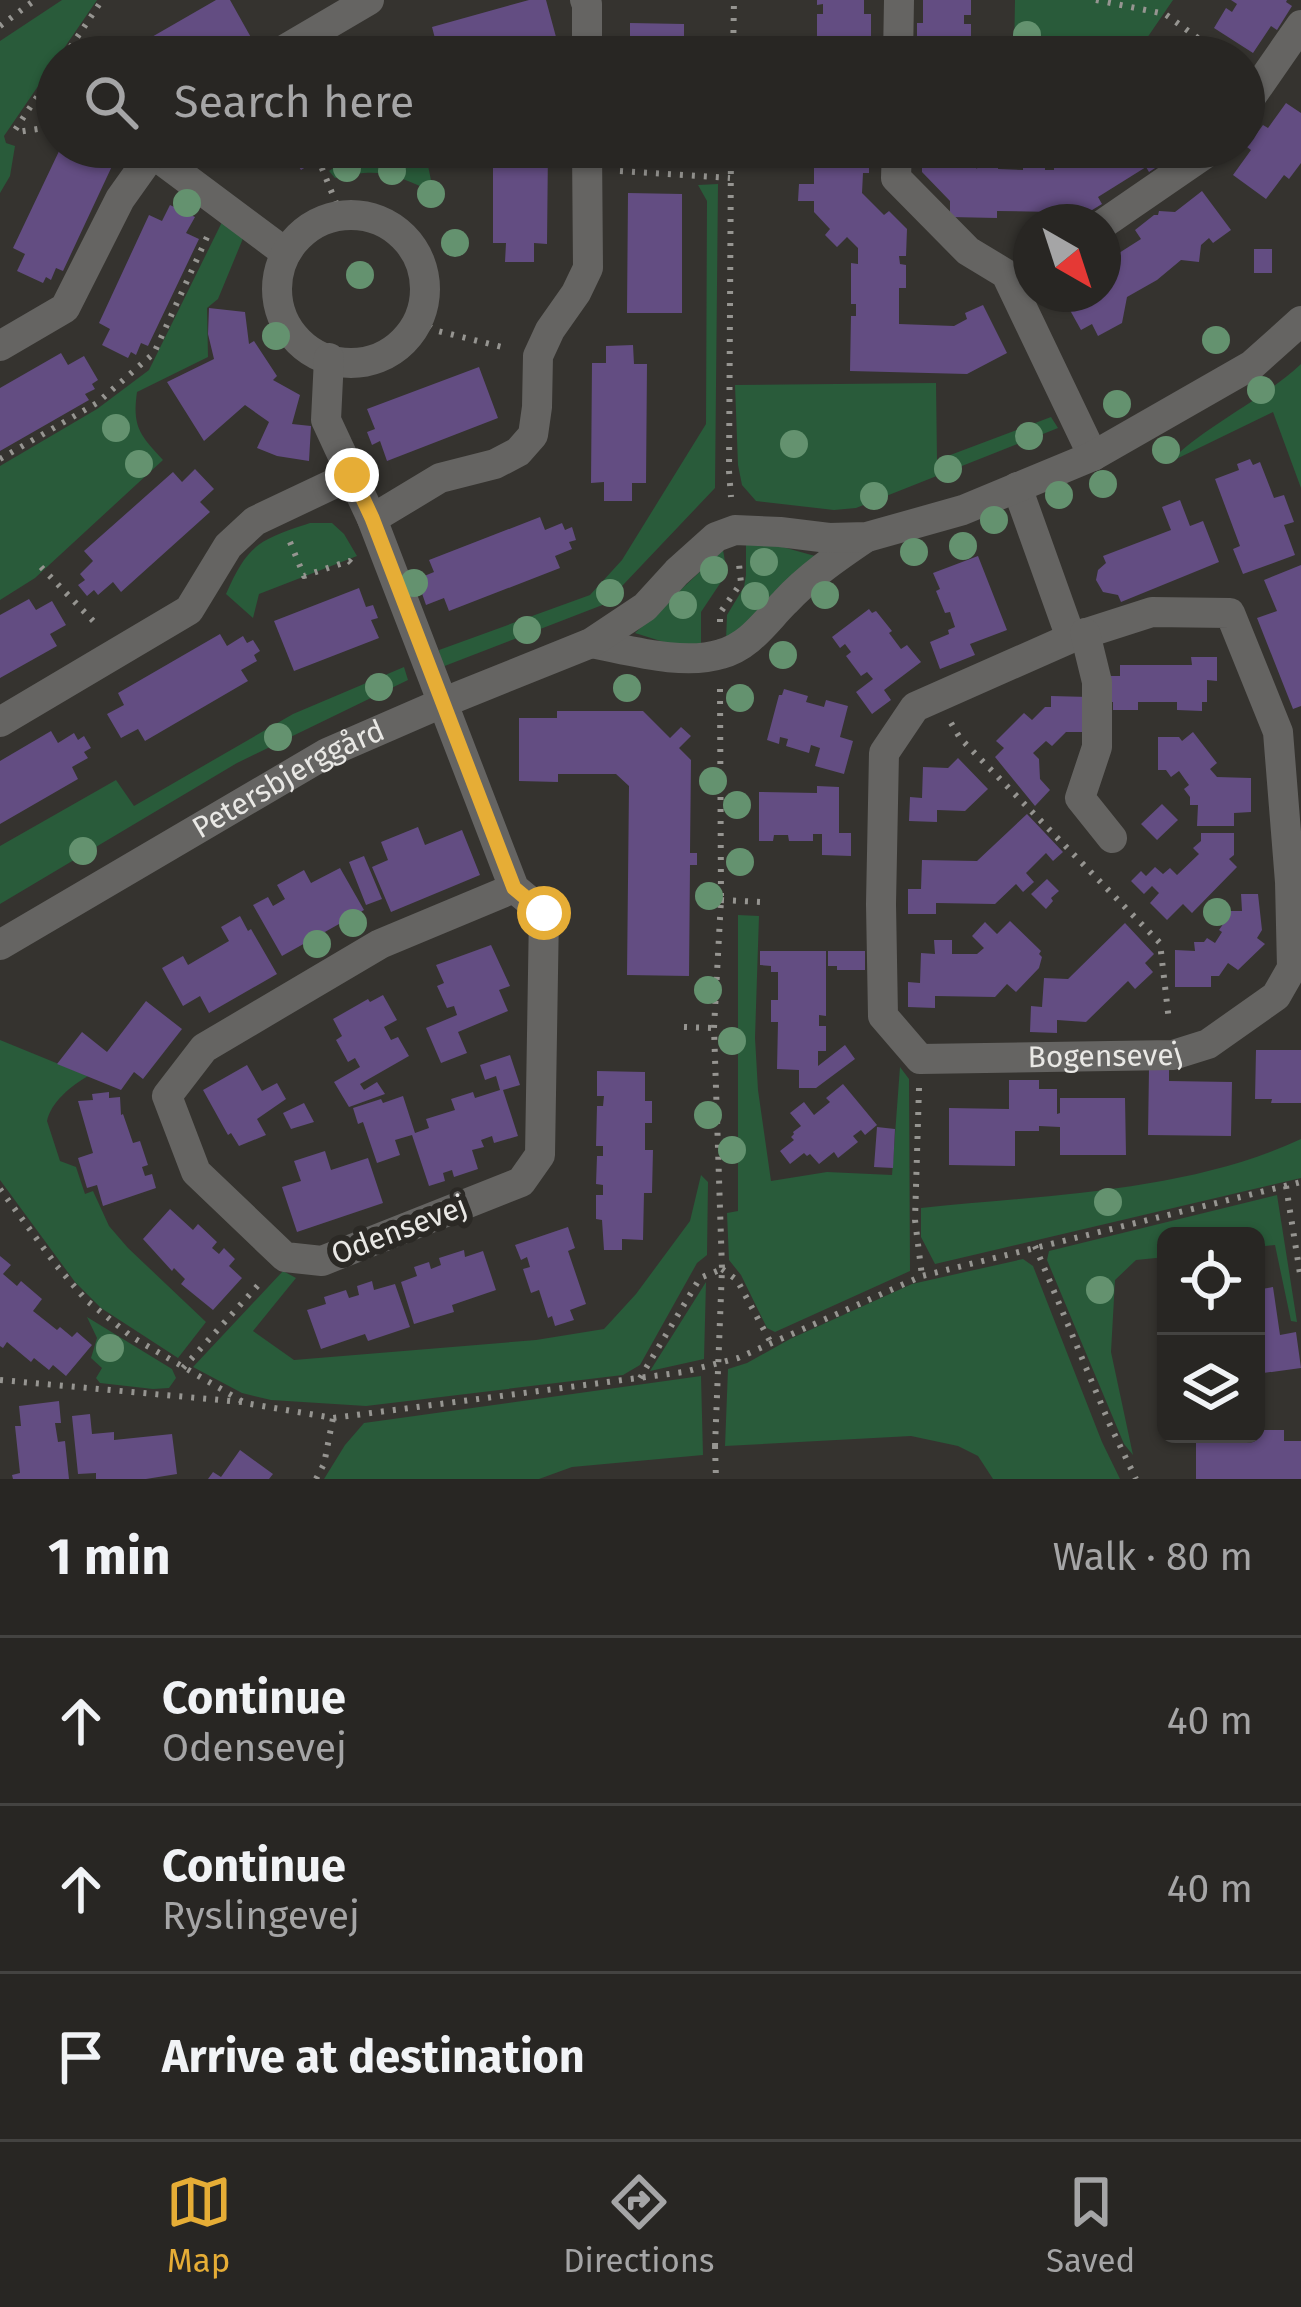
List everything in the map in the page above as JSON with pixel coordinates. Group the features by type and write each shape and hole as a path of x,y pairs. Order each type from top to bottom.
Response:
{"street":[{"path":"308,36 370,0"},
{"path":"585,0 587,36"},
{"path":"898,36 899,0"},
{"path":"1265,77 1301,25"},
{"path":"0,346 65,308 120,199 142,168"},
{"path":"176,168 286,253"},
{"path":"372,518 440,478 495,464 518,452 533,434 538,356 588,268 587,168"},
{"path":"896,168 896,178 968,251 1013,266"},
{"path":"1121,212 1184,168"},
{"path":"341,215 380,220 395,229 414,249 424,273 419,320 407,338 370,360 344,362 318,355 295,337 282,315 277,293 280,267 296,240 315,224 341,215"},
{"path":"1036,312 1093,456"},
{"path":"735,530 867,537 963,510 1093,456 1252,365 1301,321"},
{"name":"Odensevej","path":"285,1256 322,1261 521,1182 541,1155 544,913 514,888 372,518 326,420 329,358"},
{"path":"0,722 189,610 228,546 255,521 352,475"},
{"path":"1017,487 1097,682 1097,747 1080,798 1112,838"},
{"name":"Petersbjerggård","path":"0,945 327,753 591,643 645,607 716,537 735,530"},
{"path":"591,643 676,658 719,655 761,630 786,601 867,537"},
{"name":"Bogensevej","path":"1152,612 1230,613 1278,732 1292,968 1276,995 1208,1044 1173,1054 920,1059 884,1016 880,904 884,753 915,707 1078,636 1152,612"},
{"path":"285,1256 196,1172 167,1096 204,1048 380,944 514,888"}],"path":[{"path":"0,26 35,0"},
{"path":"78,36 102,0"},
{"path":"733,36 734,0"},
{"path":"1096,0 1165,14 1195,36"},
{"path":"36,98 15,130 36,129"},
{"path":"322,168 341,215"},
{"path":"658,168 730,178"},
{"path":"716,1479 722,1269 714,1028 721,900 720,613 741,583 729,471 730,168"},
{"path":"0,459 97,403 154,353 222,205"},
{"path":"419,320 434,330 538,356"},
{"path":"278,511 304,576 349,561 363,573 371,593 397,583"},
{"path":"41,568 122,650"},
{"path":"935,697 960,738 1160,943 1173,1054"},
{"path":"721,900 761,902"},
{"path":"684,1027 714,1028"},
{"path":"920,1059 915,1220 922,1276"},
{"path":"0,1380 245,1402 333,1418 685,1372 738,1358 922,1276 1301,1182"},
{"path":"1286,1186 1301,1280"},
{"path":"0,1189 86,1300 132,1337 245,1402"},
{"path":"1035,1246 1136,1479"},
{"path":"183,1367 285,1256"},
{"path":"722,1269 737,1280 771,1343"},
{"path":"640,1378 700,1278 722,1269"},
{"path":"316,1479 324,1464 333,1418"}],"green space":[{"path":"62,0 97,0 72,36 36,36 36,89 4,136 6,143 15,146 10,176 0,193 0,41"},
{"path":"1015,0 1173,0 1148,36 1014,36"},
{"path":"428,168 431,180 426,189 381,173 335,178 329,171"},
{"path":"718,184 715,488 605,604 442,667 439,650 590,595 622,560 706,424 707,201 698,185"},
{"path":"222,222 244,236 218,299 207,308 208,357 137,392 139,430 163,460 35,578 0,600 0,466 97,409 149,370"},
{"path":"1301,364 1301,488 1273,412 1168,463 1199,436"},
{"path":"936,383 937,460 1051,417 1058,428 856,508 756,501 742,485 735,385"},
{"path":"310,523 332,523 357,556 259,594 253,618 226,594 241,564 267,540"},
{"path":"746,544 779,546 815,556 733,640 726,640 727,615 744,587"},
{"path":"723,550 727,573 701,612 701,647 683,648 635,633"},
{"path":"404,667 408,680 237,763 0,904 0,846 116,780 134,806 293,714"},
{"path":"738,915 759,916 755,1038 771,1181 827,1172 892,1175 900,1067 909,1079 910,1271 775,1332 767,1328 729,1260 727,1213 738,1211"},
{"path":"0,1040 88,1076 63,1095 47,1121 60,1161 76,1167 85,1194 93,1191 109,1226 206,1322 178,1358 101,1308 75,1282 0,1180"},
{"path":"1301,1139 1301,1178 935,1264 921,1237 921,1208 1164,1181 1257,1157"},
{"path":"701,1175 708,1182 707,1255 697,1263 640,1365 623,1375 366,1406 271,1400 242,1393 193,1367 283,1271 296,1278 253,1331 294,1360 536,1340 604,1329 690,1221"},
{"path":"1277,1195 1297,1322 1291,1321 1275,1245 1265,1246 1265,1227 1157,1227 1157,1258 1136,1260 1115,1280 1111,1352 1133,1455 1124,1444 1047,1260 1049,1251"},
{"path":"1023,1259 1033,1266 1120,1479 993,1479 978,1456 958,1446 911,1436 725,1446 728,1369 912,1284"},
{"path":"706,1282 704,1359 650,1371"},
{"path":"87,1317 172,1369 176,1378 169,1388 100,1383 96,1378 102,1368 91,1358 97,1338"},
{"path":"701,1376 703,1455 572,1467 539,1479 324,1479 364,1423"}],"building":[{"path":"216,0 230,0 250,36 154,36"},
{"path":"529,0 546,0 556,36 434,36 432,27"},
{"path":"817,0 864,0 864,14 871,14 871,36 817,36 817,14 823,14 823,4 817,5"},
{"path":"923,0 971,0 971,15 964,15 964,24 971,24 971,36 917,36 917,23 923,23"},
{"path":"1231,0 1287,0 1292,6 1277,30 1271,26 1264,36 1226,36 1214,28 1226,8 1232,12 1237,4"},
{"path":"630,23 684,24 684,36 630,36"},
{"path":"1286,103 1301,113 1301,163 1289,179 1284,175 1266,199 1233,175 1238,168 1265,168 1268,128"},
{"path":"51,168 111,168 63,271 56,268 51,280 46,277 43,283 17,271 25,254 13,248"},
{"path":"493,168 548,168 547,244 534,243 534,262 505,262 506,243 493,243"},
{"path":"814,168 869,168 869,173 863,173 862,193 907,229 906,256 899,256 900,264 906,265 906,288 899,288 899,324 954,326 967,319 965,313 983,305 1007,353 967,374 850,371 851,316 856,316 856,304 851,304 851,263 858,264 858,248 847,237 837,247 825,235 830,229 814,212 814,201 798,201 799,184 814,184"},
{"path":"922,168 1144,168 1098,197 1102,204 1013,204 1013,211 997,211 997,218 950,217 950,201"},
{"path":"1202,191 1231,230 1201,245 1199,262 1181,260 1127,297 1122,323 1098,336 1092,324 1081,330 1071,312 1121,312 1121,252 1141,239 1135,230 1159,211 1175,212"},
{"path":"628,193 682,194 682,313 627,313"},
{"path":"170,205 195,217 186,233 199,239 148,346 141,343 136,355 131,352 128,358 102,345 110,329 99,323 149,215 162,221"},
{"path":"1254,249 1272,249 1272,273 1254,273"},
{"path":"209,308 245,312 249,344 254,341 277,376 273,380 300,395 292,424 311,426 309,461 257,448 269,422 245,405 204,441 167,382 214,359"},
{"path":"633,345 634,364 647,364 646,483 632,483 632,501 604,501 604,482 591,483 592,363 606,363 606,346"},
{"path":"61,353 68,365 84,356 98,380 92,384 95,389 85,394 89,400 0,451 0,388"},
{"path":"479,367 498,418 387,461 380,441 372,445 367,432 375,429 367,409"},
{"path":"1250,459 1253,465 1260,462 1274,498 1284,495 1294,522 1284,525 1295,555 1243,574 1233,549 1240,546 1215,479 1239,470 1237,464"},
{"path":"195,469 214,489 200,502 210,512 121,592 113,582 98,595 94,590 87,596 78,585 85,580 80,574 93,561 84,551 173,472 182,482"},
{"path":"1180,500 1190,526 1203,521 1219,562 1121,602 1118,595 1103,592 1096,580 1106,563 1103,556 1171,530 1162,507"},
{"path":"540,517 545,530 562,523 565,530 572,527 576,540 569,542 572,549 555,556 560,568 449,611 444,598 426,605 417,579 434,572 429,560"},
{"path":"978,556 1007,630 970,644 975,655 940,669 930,642 955,627 936,591 940,589 933,573"},
{"path":"1301,565 1301,706 1293,709 1257,618 1277,611 1264,580"},
{"path":"359,588 366,607 373,605 378,618 371,620 379,638 294,671 274,621"},
{"path":"29,599 36,610 52,601 66,625 50,634 57,646 0,678 0,615"},
{"path":"869,609 892,631 901,649 907,645 921,662 884,690 891,700 872,714 856,692 873,679 867,672 861,676 846,656 851,652 845,644 840,648 832,637"},
{"path":"220,634 227,646 243,636 247,643 253,640 260,651 254,655 257,661 241,670 248,681 145,741 138,729 121,738 107,714 124,705 118,693"},
{"path":"1191,657 1217,657 1217,681 1207,680 1202,711 1177,710 1177,702 1138,702 1138,710 1113,710 1113,702 1108,702 1108,676 1120,676 1120,665 1192,665"},
{"path":"784,689 824,707 826,700 848,706 840,737 853,741 844,774 815,766 820,748 811,745 809,753 786,746 788,739 780,737 779,744 767,740"},
{"path":"1051,696 1089,697 1088,732 1066,732 1052,746 1046,741 1033,753 1039,759 1040,779 1050,790 1035,806 995,757 1004,748 996,741 1024,713 1032,720 1051,707"},
{"path":"557,711 643,711 670,738 681,727 691,736 679,748 691,760 690,853 697,853 697,865 690,865 689,976 627,975 629,786 616,774 558,774 558,782 519,781 519,718 557,718"},
{"path":"51,731 58,743 74,733 78,740 84,736 91,748 84,752 88,758 72,767 78,779 0,824 0,761"},
{"path":"1193,732 1217,763 1210,769 1217,777 1251,778 1251,812 1234,813 1234,826 1197,826 1198,805 1190,805 1184,789 1189,785 1179,771 1171,777 1166,770 1158,770 1158,737 1182,741"},
{"path":"958,758 988,789 965,811 937,810 937,822 909,821 910,797 922,798 923,767 948,768"},
{"path":"817,786 839,787 839,833 851,833 851,856 822,855 822,834 813,834 813,841 789,841 788,835 774,835 773,841 759,841 759,792 817,793"},
{"path":"1162,804 1178,820 1157,840 1141,824"},
{"path":"1027,814 1063,852 1053,861 1046,853 1026,873 1034,882 1023,892 1016,884 995,904 936,903 936,914 908,914 908,889 921,889 922,860 977,861"},
{"path":"418,827 425,845 462,830 480,875 391,912 372,867 388,860 381,842"},
{"path":"1201,833 1234,833 1234,855 1229,859 1237,867 1192,913 1183,904 1167,920 1150,903 1159,893 1152,886 1144,894 1131,881 1155,867 1163,874 1170,868 1177,875 1199,854 1193,848 1201,841"},
{"path":"364,856 382,899 366,905 349,862"},
{"path":"340,868 364,910 282,956 253,905 268,897 273,906 285,899 277,885 304,870 311,883"},
{"path":"1047,879 1059,891 1046,909 1031,894"},
{"path":"1241,894 1258,894 1262,930 1257,938 1265,944 1238,970 1228,963 1219,976 1211,976 1211,987 1175,987 1175,950 1195,951 1194,942 1207,938 1215,943 1228,911 1242,911"},
{"path":"240,916 277,974 209,1013 200,996 183,1006 162,968 183,956 188,965 229,941 221,927"},
{"path":"1010,921 1042,957 1039,968 1016,992 1007,984 995,997 935,996 935,1008 908,1007 908,982 920,983 921,953 935,954 934,940 952,940 952,954 977,954 984,948 972,936 985,922 997,934"},
{"path":"1125,923 1154,954 1145,963 1153,972 1135,989 1128,981 1086,1022 1057,1020 1057,1033 1030,1032 1031,1006 1042,1007 1044,978 1068,979"},
{"path":"491,945 510,986 499,990 508,1011 458,1032 467,1053 441,1063 426,1028 457,1015 454,1006 447,1008 437,986 444,983 436,965"},
{"path":"760,951 826,951 826,1016 819,1015 819,1026 826,1026 826,1051 818,1051 818,1066 845,1045 855,1059 816,1088 799,1088 799,1070 777,1069 778,1022 771,1022 771,1000 778,1000 778,972 760,965"},
{"path":"828,951 865,951 865,970 828,966"},
{"path":"383,995 397,1020 384,1027 391,1040 398,1037 409,1056 360,1084 364,1090 377,1082 385,1094 349,1107 334,1082 360,1067 355,1058 348,1062 336,1040 342,1036 333,1019"},
{"path":"146,1001 182,1029 143,1079 134,1072 121,1090 57,1064 82,1032 107,1052"},
{"path":"1256,1050 1301,1050 1301,1103 1255,1099"},
{"path":"510,1055 520,1085 503,1090 518,1136 494,1143 492,1136 481,1140 484,1147 472,1150 478,1169 454,1177 452,1170 443,1173 445,1181 429,1186 412,1135 395,1140 400,1155 377,1163 353,1108 403,1096 415,1133 429,1128 426,1119 455,1110 451,1099 500,1090 496,1076 485,1080 480,1065"},
{"path":"247,1065 262,1091 277,1083 286,1099 257,1119 266,1135 239,1146 203,1090"},
{"path":"1149,1069 1169,1070 1169,1081 1232,1082 1231,1136 1148,1135"},
{"path":"597,1071 645,1072 645,1101 652,1101 652,1123 645,1123 645,1150 653,1150 652,1193 644,1193 643,1240 622,1239 622,1250 604,1250 602,1220 596,1219 596,1195 603,1195 603,1185 596,1184 597,1156 603,1156 603,1146 596,1146 597,1106 603,1106 604,1096 597,1096"},
{"path":"1009,1080 1039,1080 1039,1089 1057,1089 1057,1114 1060,1098 1125,1098 1126,1155 1060,1155 1060,1127 1039,1126 1039,1131 1015,1131 1015,1166 949,1165 949,1108 1009,1109"},
{"path":"843,1084 877,1125 865,1135 861,1130 853,1136 858,1142 838,1158 834,1152 819,1164 804,1153 790,1164 780,1151 794,1140 793,1132 801,1126 790,1113 804,1102 814,1115"},
{"path":"109,1092 109,1098 120,1097 121,1115 133,1143 140,1141 148,1165 142,1167 145,1176 152,1174 156,1188 103,1206 97,1185 87,1188 78,1158 93,1153 78,1101"},
{"path":"304,1103 314,1122 291,1129 283,1113"},
{"path":"877,1127 895,1129 893,1168 874,1167"},
{"path":"325,1151 331,1170 368,1158 383,1203 297,1232 282,1187 301,1181 294,1161"},
{"path":"170,1209 193,1230 198,1224 217,1242 212,1248 219,1254 224,1248 235,1259 229,1266 242,1278 213,1310 181,1284 185,1279 143,1239"},
{"path":"568,1227 575,1248 568,1251 586,1304 570,1310 574,1320 555,1326 539,1290 531,1293 523,1269 530,1267 527,1257 521,1260 515,1245"},
{"path":"464,1250 465,1257 483,1251 496,1290 452,1305 454,1312 414,1324 401,1282 417,1276 414,1267 429,1262 431,1269 441,1265 439,1258"},
{"path":"0,1256 11,1265 3,1274 17,1286 21,1281 42,1299 33,1311 57,1330 60,1327 72,1337 77,1332 92,1345 66,1376 53,1365 49,1370 34,1358 31,1362 7,1342 0,1346"},
{"path":"372,1281 374,1290 395,1284 410,1327 368,1341 365,1334 321,1349 307,1310 326,1304 324,1297 346,1290 349,1298 359,1295 357,1286"},
{"path":"1273,1287 1280,1335 1296,1332 1301,1368 1265,1373 1265,1288"},
{"path":"59,1401 61,1423 55,1423 58,1442 65,1441 69,1479 13,1479 12,1475 20,1473 15,1426 21,1426 19,1406"},
{"path":"90,1414 92,1434 114,1432 114,1440 172,1434 177,1474 96,1479 96,1473 78,1474 72,1416"},
{"path":"1265,1430 1284,1430 1284,1441 1301,1441 1301,1479 1196,1479 1196,1443 1265,1443"},
{"path":"240,1450 273,1474 269,1479 208,1479 213,1472 221,1477"}],"route":[{"path":"352,475 514,888 544,913"}]}
